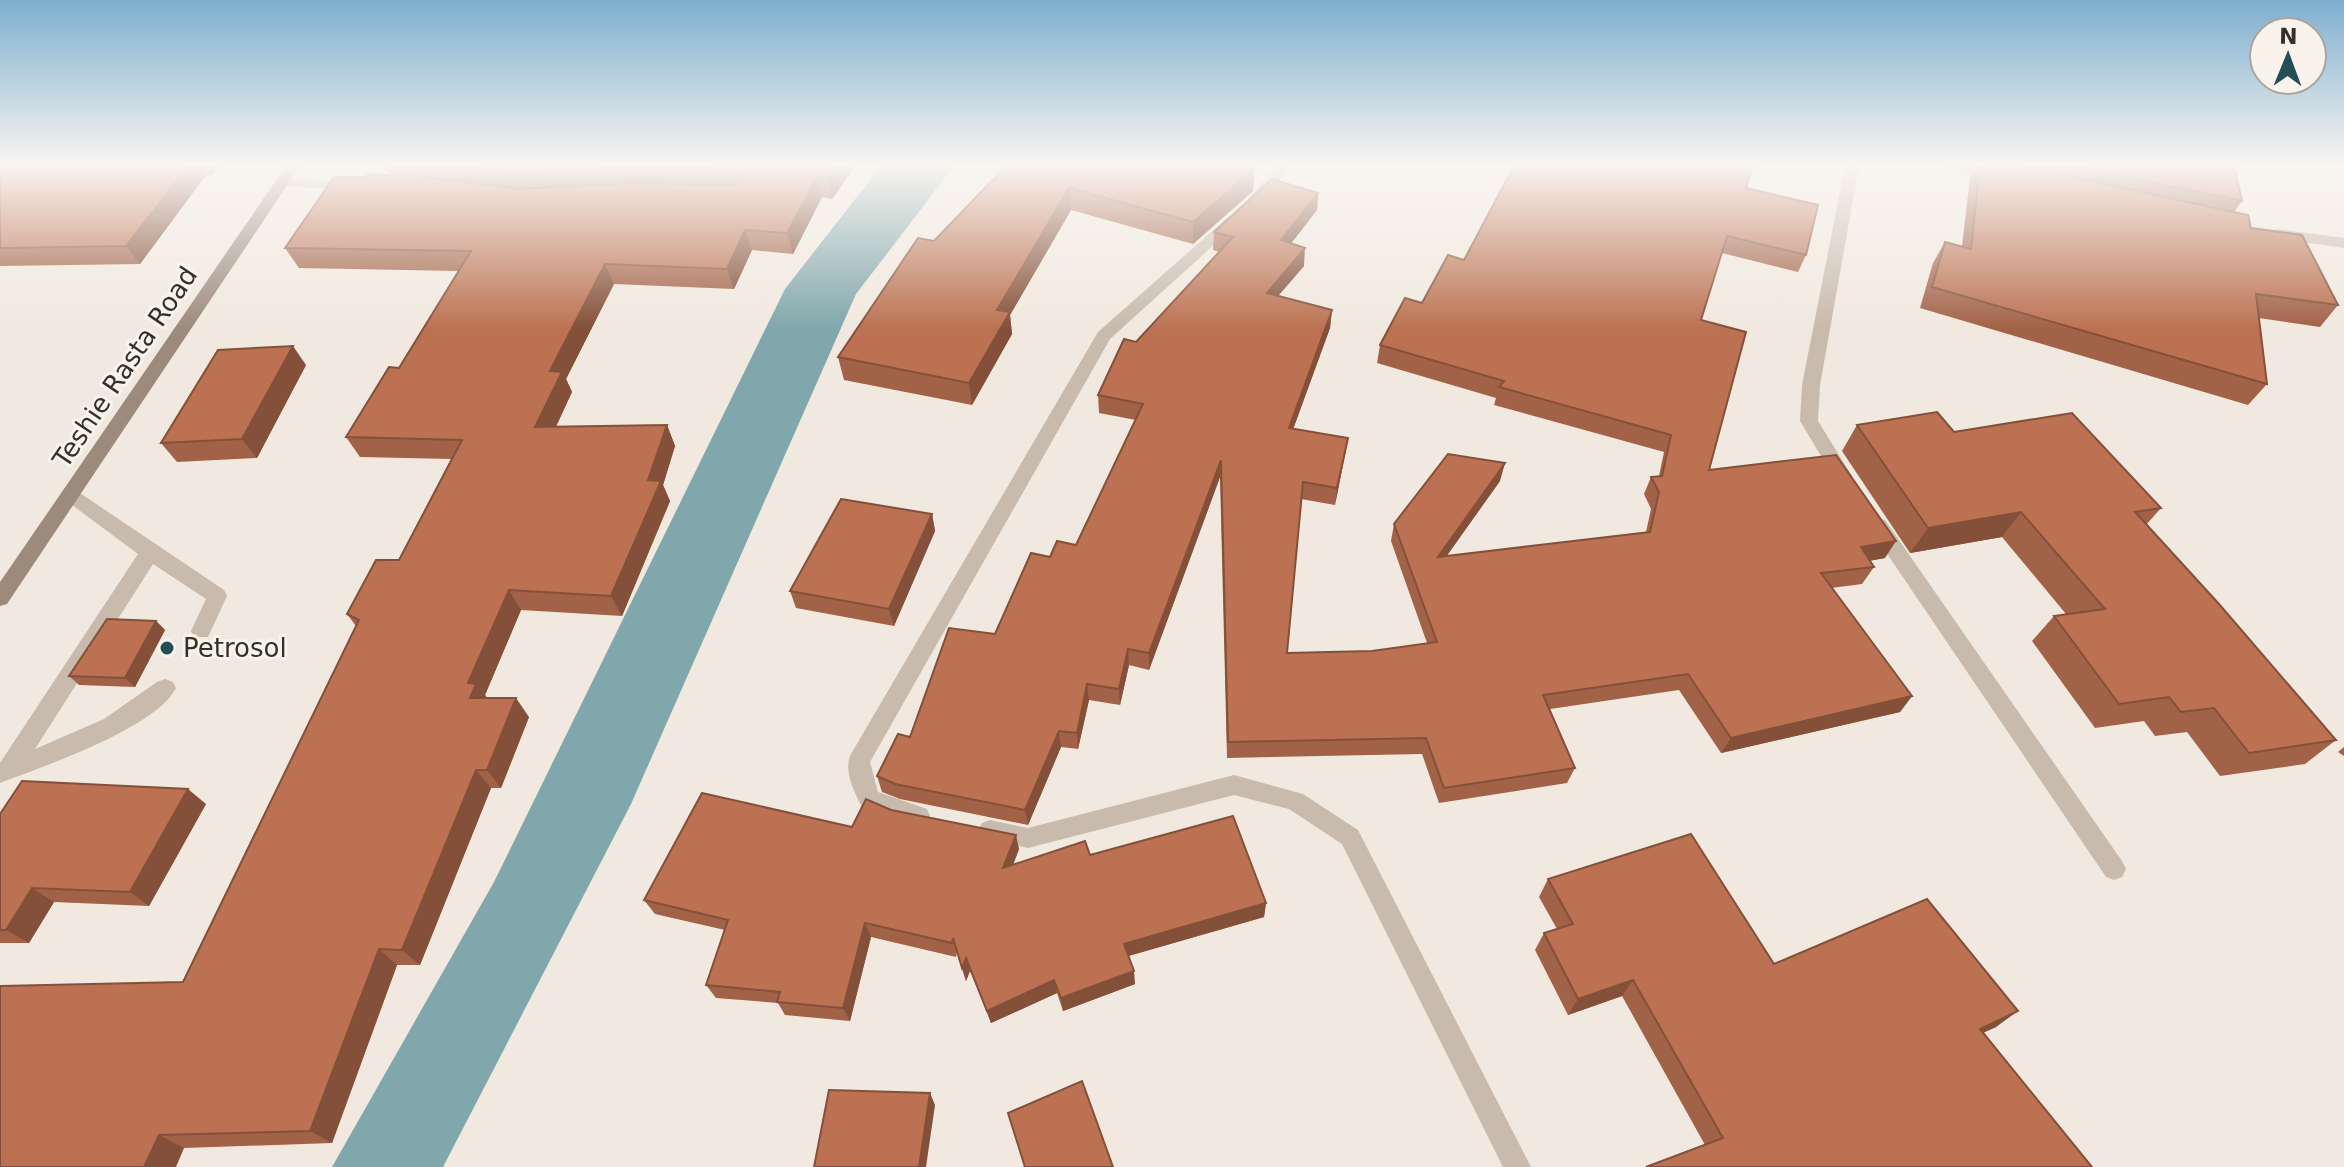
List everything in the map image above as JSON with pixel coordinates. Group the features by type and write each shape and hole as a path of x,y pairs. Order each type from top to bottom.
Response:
{"main road":[{"name":"Teshie Rasta Road","path":"0,598 256,220"}],"street":[{"path":"940,820 897,812 870,800 862,784 859,761 1104,336 1233,220"},
{"path":"1842,220 1811,385 1809,421 1853,489"},
{"path":"2255,231 2344,243"},
{"path":"71,494 217,596 201,631"},
{"path":"1869,512 2114,869"},
{"path":"5,771 150,552"},
{"path":"5,771 120,722 146,708 165,688"},
{"path":"970,826 1028,838 1234,785 1295,801 1350,837 1517,1167"}],"water":[{"path":"838,220 912,220 856,294 631,804 443,1167 332,1167 494,882 785,289"}],"building":[{"path":"0,220 146,220 126,246 0,248"},
{"path":"304,220 794,220 787,233 745,230 727,269 605,264 550,371 562,372 535,427 667,425 648,480 661,481 611,596 509,590 468,683 476,684 470,698 516,698 487,770 476,770 402,950 379,949 310,1131 159,1135 144,1167 0,1167 0,986 183,982 359,620 347,614 376,560 399,560 462,440 346,437 389,367 399,368 471,251 285,248"},
{"path":"954,220 1050,220 997,310 1010,312 969,383 838,357 918,238 934,241"},
{"path":"1227,220 1296,220 1281,240 1305,248 1267,293 1332,310 1289,428 1348,438 1337,488 1303,482 1287,653 1372,651 1437,642 1394,524 1448,454 1505,463 1438,557 1650,532 1659,492 1651,477 1662,476 1671,435 1499,387 1504,381 1380,345 1405,298 1422,303 1448,255 1464,260 1485,220 1814,220 1806,255 1727,236 1701,320 1746,332 1709,470 1836,455 1896,541 1861,547 1874,567 1821,573 1912,696 1731,738 1688,674 1543,695 1575,768 1444,788 1426,738 1228,742 1221,460 1149,653 1128,649 1119,689 1087,684 1077,733 1059,731 1025,810 895,784 877,776 898,734 910,737 949,628 995,634 1031,553 1050,557 1057,541 1076,545 1143,404 1098,395 1124,339 1136,342 1233,237 1214,232"},
{"path":"1974,220 2249,220 2251,228 2302,235 2338,305 2256,294 2267,384 1932,287 1945,242 1971,249"},
{"path":"293,346 242,439 161,443 218,350"},
{"path":"1937,412 1954,432 2072,413 2161,508 2135,512 2336,740 2249,753 2214,708 2181,712 2169,697 2119,704 2054,616 2105,609 2021,512 1928,528 1857,425"},
{"path":"841,499 932,514 889,609 790,591"},
{"path":"107,619 156,621 125,678 69,676"},
{"path":"22,781 188,789 130,892 32,888 6,930 0,930 0,814"},
{"path":"702,793 852,827 866,799 891,810 1016,835 1003,868 1085,841 1090,855 1233,816 1266,903 1124,944 1134,971 1061,998 1054,980 987,1011 966,958 962,968 953,938 952,943 865,923 843,1008 777,1002 780,992 706,985 728,920 644,900"},
{"path":"1691,834 1774,964 1927,899 2018,1011 1980,1029 2092,1167 1646,1167 1723,1138 1633,980 1578,999 1544,933 1573,924 1548,879"},
{"path":"1082,1081 1113,1167 1025,1167 1008,1113"},
{"path":"829,1090 930,1093 919,1167 814,1167"}],"place":[{"name":"Petrosol","path":"167,648"}]}
